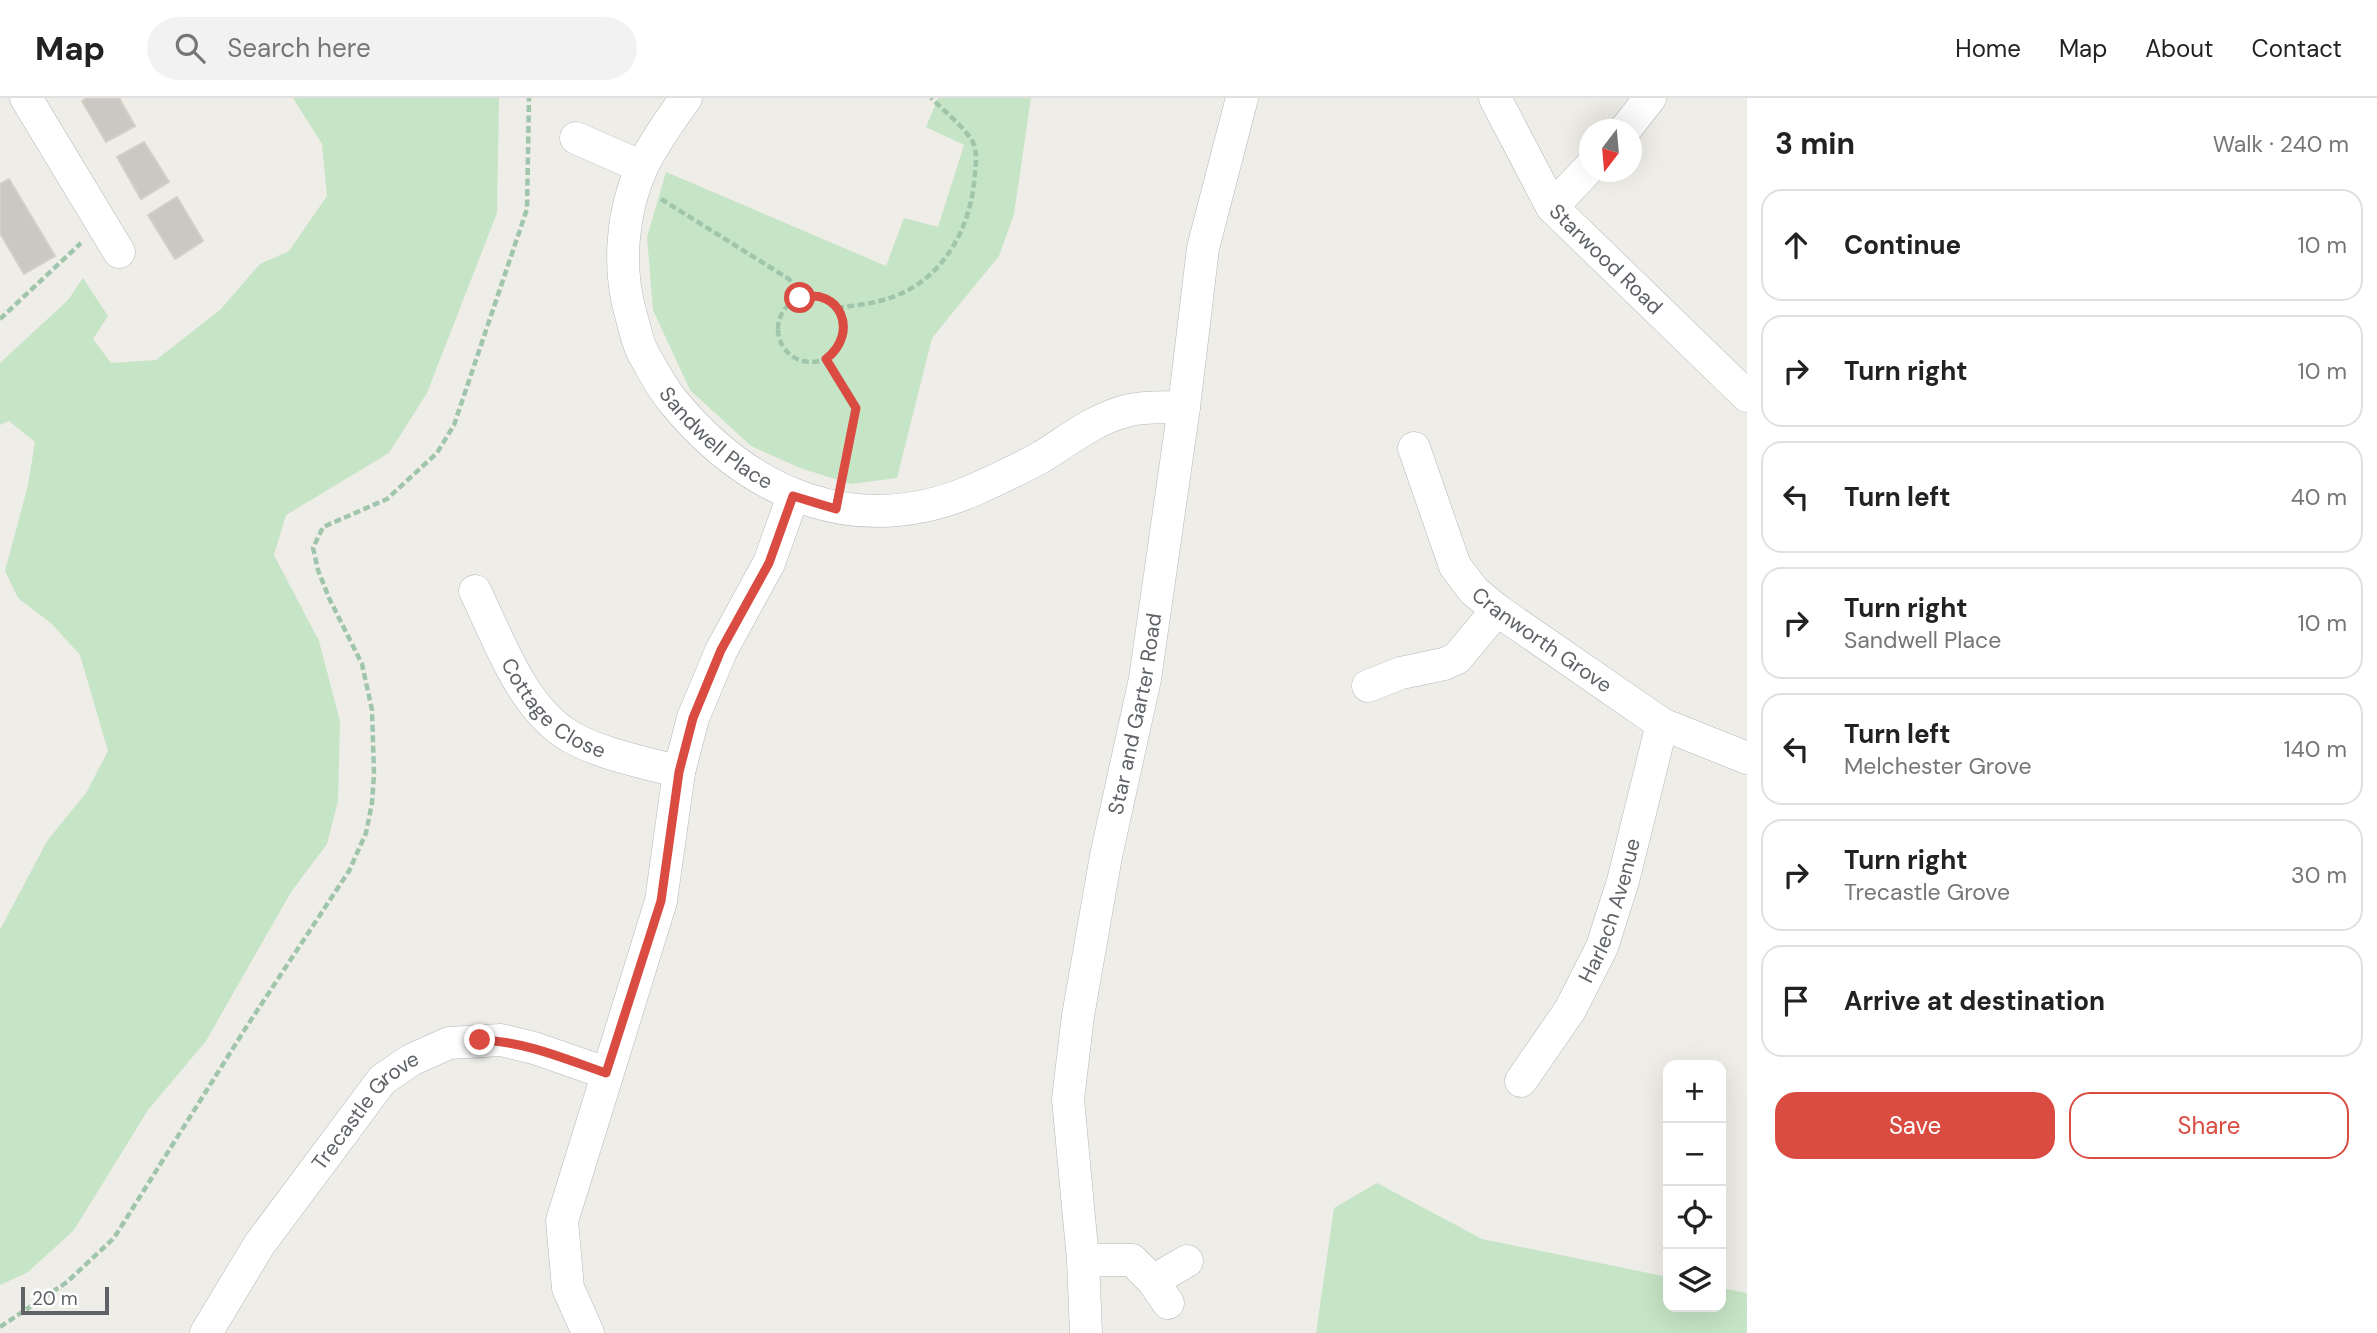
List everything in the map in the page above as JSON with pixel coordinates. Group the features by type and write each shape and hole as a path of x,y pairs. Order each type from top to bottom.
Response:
{"street":[{"path":"26,98 119,252"},
{"name":"Sandwell Place","path":"686,98 660,133 640,175 627,214 622,256 626,299 640,349 670,398 702,434 745,471 793,496 836,509 908,510 974,490 1039,458 1102,419 1129,410 1184,407"},
{"name":"Star and Garter Road","path":"1086,1333 1083,1261 1068,1099 1078,1016 1103,869 1145,679 1184,407 1203,248 1242,98"},
{"name":"Starwood Road","path":"1495,98 1552,207 1747,396"},
{"path":"1634,119 1650,98"},
{"path":"576,138 640,175"},
{"path":"1552,207 1579,179"},
{"name":"Cranworth Grove","path":"1415,448 1455,566 1474,591 1497,610 1662,724 1747,758"},
{"path":"588,1333 568,1288 562,1221 661,901 679,772 693,718 716,662 769,563 793,496"},
{"name":"Cottage Close","path":"475,591 525,692 535,708 551,723 572,738 679,772"},
{"path":"1367,686 1401,673 1444,664 1457,658 1497,610"},
{"name":"Harlech Avenue","path":"1521,1081 1570,1010 1602,947 1623,881 1662,724"},
{"name":"Trecastle Grove","path":"206,1333 259,1245 382,1080 411,1060 449,1043 502,1040 606,1073"},
{"path":"1083,1261 1132,1260 1161,1292 1187,1261"}],"path":[{"path":"0,1328 67,1282 114,1238 247,1026 349,871 366,833 374,774 372,710 362,664 329,598 313,548 323,527 387,499 437,453 454,425 527,209 529,98"},
{"path":"837,308 879,302 914,286 946,259 963,228 972,204 976,161 974,143 931,98"},
{"path":"640,175 789,279 800,298"},
{"path":"0,319 102,223"},
{"path":"817,296 828,301 837,308 843,318 842,342 826,359 799,361 789,355 782,346 777,324 786,307 800,298 817,296"},
{"path":"826,359 856,408 836,509"}],"green space":[{"path":"293,98 499,98 497,213 427,393 389,453 286,515 274,555 319,641 340,721 338,801 327,844 291,892 206,1041 148,1110 74,1230 28,1272 0,1285 0,930 47,841 86,793 108,751 80,655 52,624 18,598 5,571 28,485 35,442 9,421 0,425 0,363 68,300 83,278 108,316 93,339 111,363 156,360 221,309 260,264 289,251 327,196 322,144"},
{"path":"938,98 1031,98 1014,214 999,256 932,338 897,478 851,484 800,468 751,446 690,390 653,310 647,237 666,172 886,266 904,218 938,227 964,145 926,127"},
{"path":"1377,1183 1482,1239 1663,1276 1663,1312 1726,1312 1726,1289 1747,1293 1747,1333 1316,1333 1334,1208"}],"building":[{"path":"87,98 119,98 135,126 106,142 82,101"},
{"path":"144,142 169,182 141,199 117,157"},
{"path":"9,179 55,256 24,274 0,233 0,184"},
{"path":"177,197 203,241 175,259 148,215"}],"route":[{"path":"480,1040 502,1040 534,1048 606,1073 661,901 679,772 693,718 721,650 769,563 793,496 836,509 856,408 826,359 842,342 843,318 837,308 828,301 817,296 800,298"}]}
